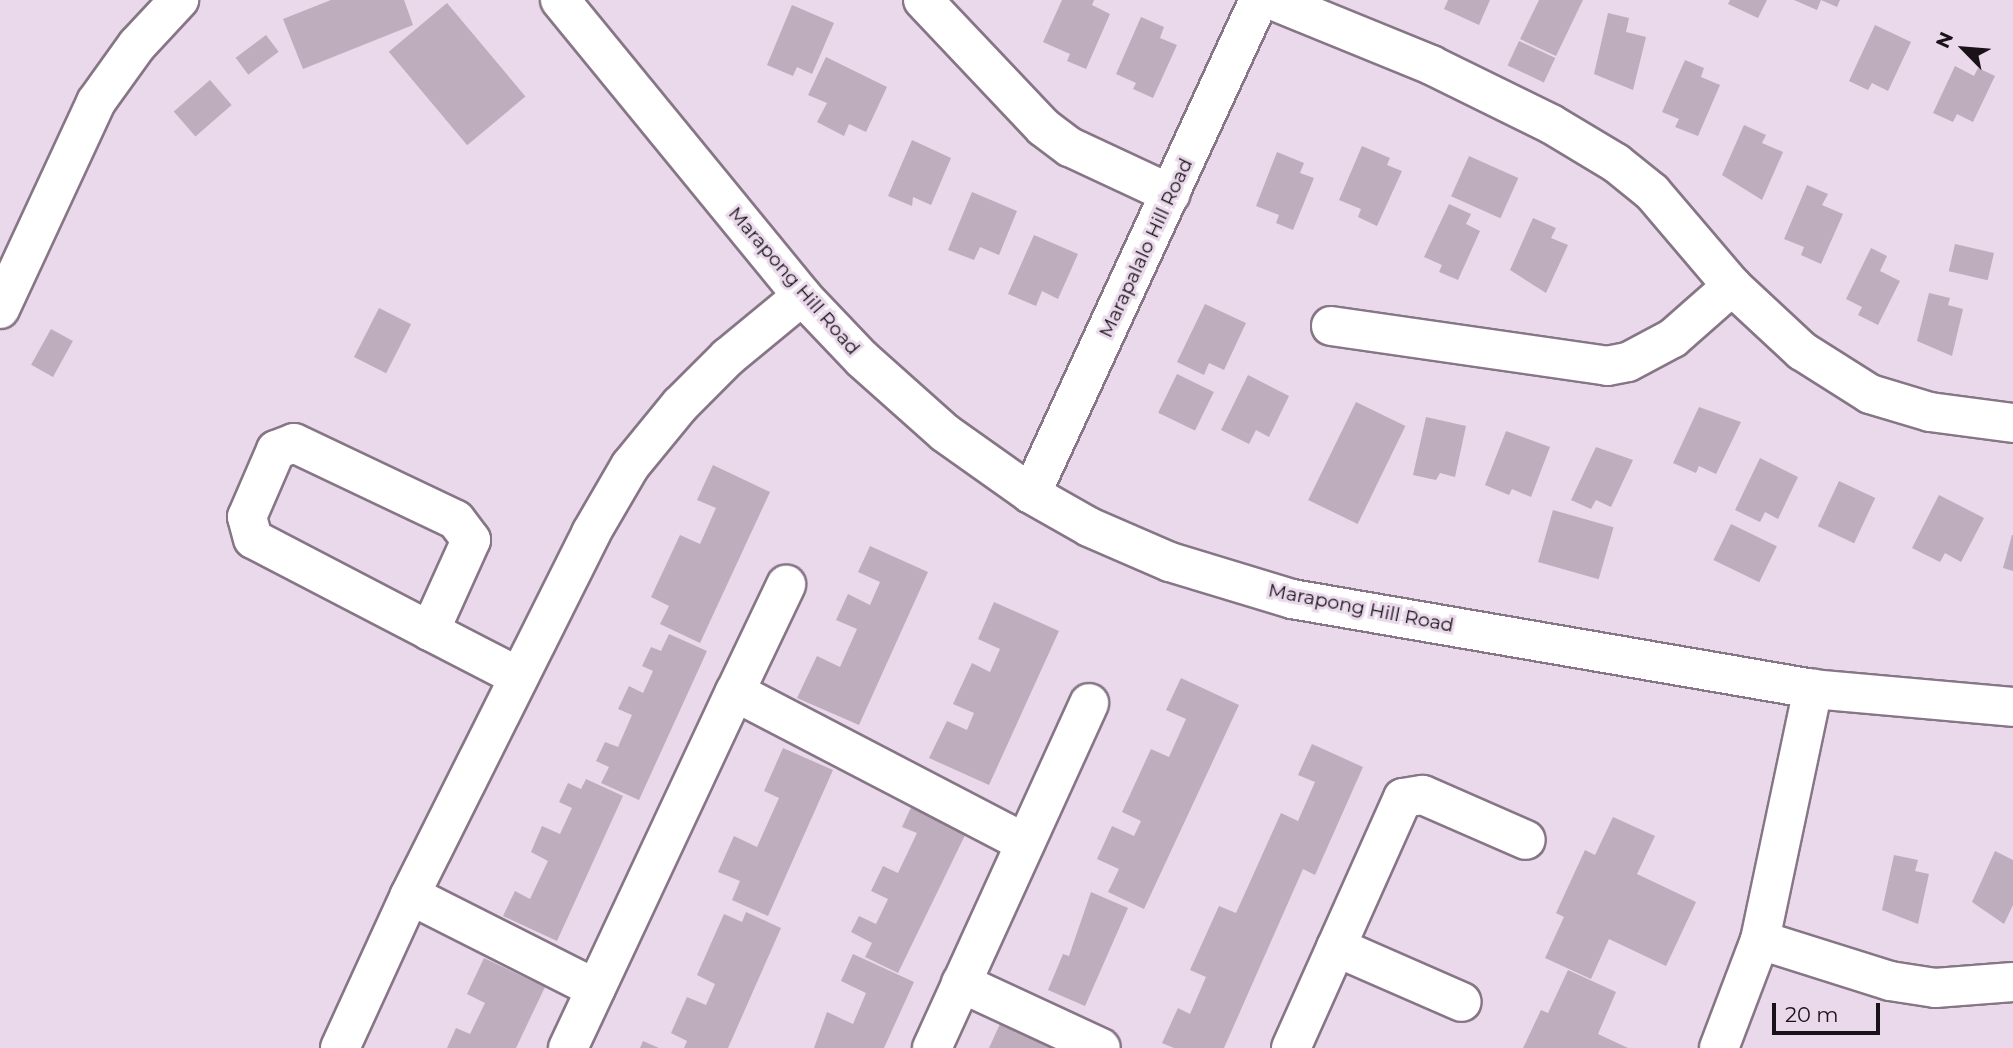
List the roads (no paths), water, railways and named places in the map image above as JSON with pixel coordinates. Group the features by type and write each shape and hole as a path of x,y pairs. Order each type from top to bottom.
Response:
{"street":[{"path":"0,309 96,102 136,45 179,0"},
{"name":"Marapong Hill Road","path":"560,0 802,296 862,359 945,433 1031,494 1089,527 1170,562 1292,599 1812,689 2013,707"},
{"path":"923,0 1043,127 1070,147 1171,194"},
{"name":"Marapalalo Hill Road","path":"1031,494 1259,0"},
{"path":"1272,0 1431,65 1551,124 1616,163 1693,235 1732,286 1802,351 1870,394 1930,412 2013,423"},
{"path":"1331,326 1607,366 1628,362 1673,338 1732,286"},
{"path":"340,1048 411,895 519,677 591,533 630,466 719,366 802,296"},
{"path":"430,631 471,540 456,520 294,443 276,450 247,517 253,538 430,631 519,677"},
{"path":"568,1048 786,585"},
{"path":"1719,1048 1760,940 1812,689"},
{"path":"735,692 1026,843"},
{"path":"932,1048 1089,703"},
{"path":"1303,1044 1336,947 1403,798 1423,795 1526,840"},
{"path":"411,895 596,989"},
{"path":"1760,940 1901,983 1935,988 2013,982"},
{"path":"1336,947 1462,1002"},
{"path":"961,983 1101,1048"}]}
